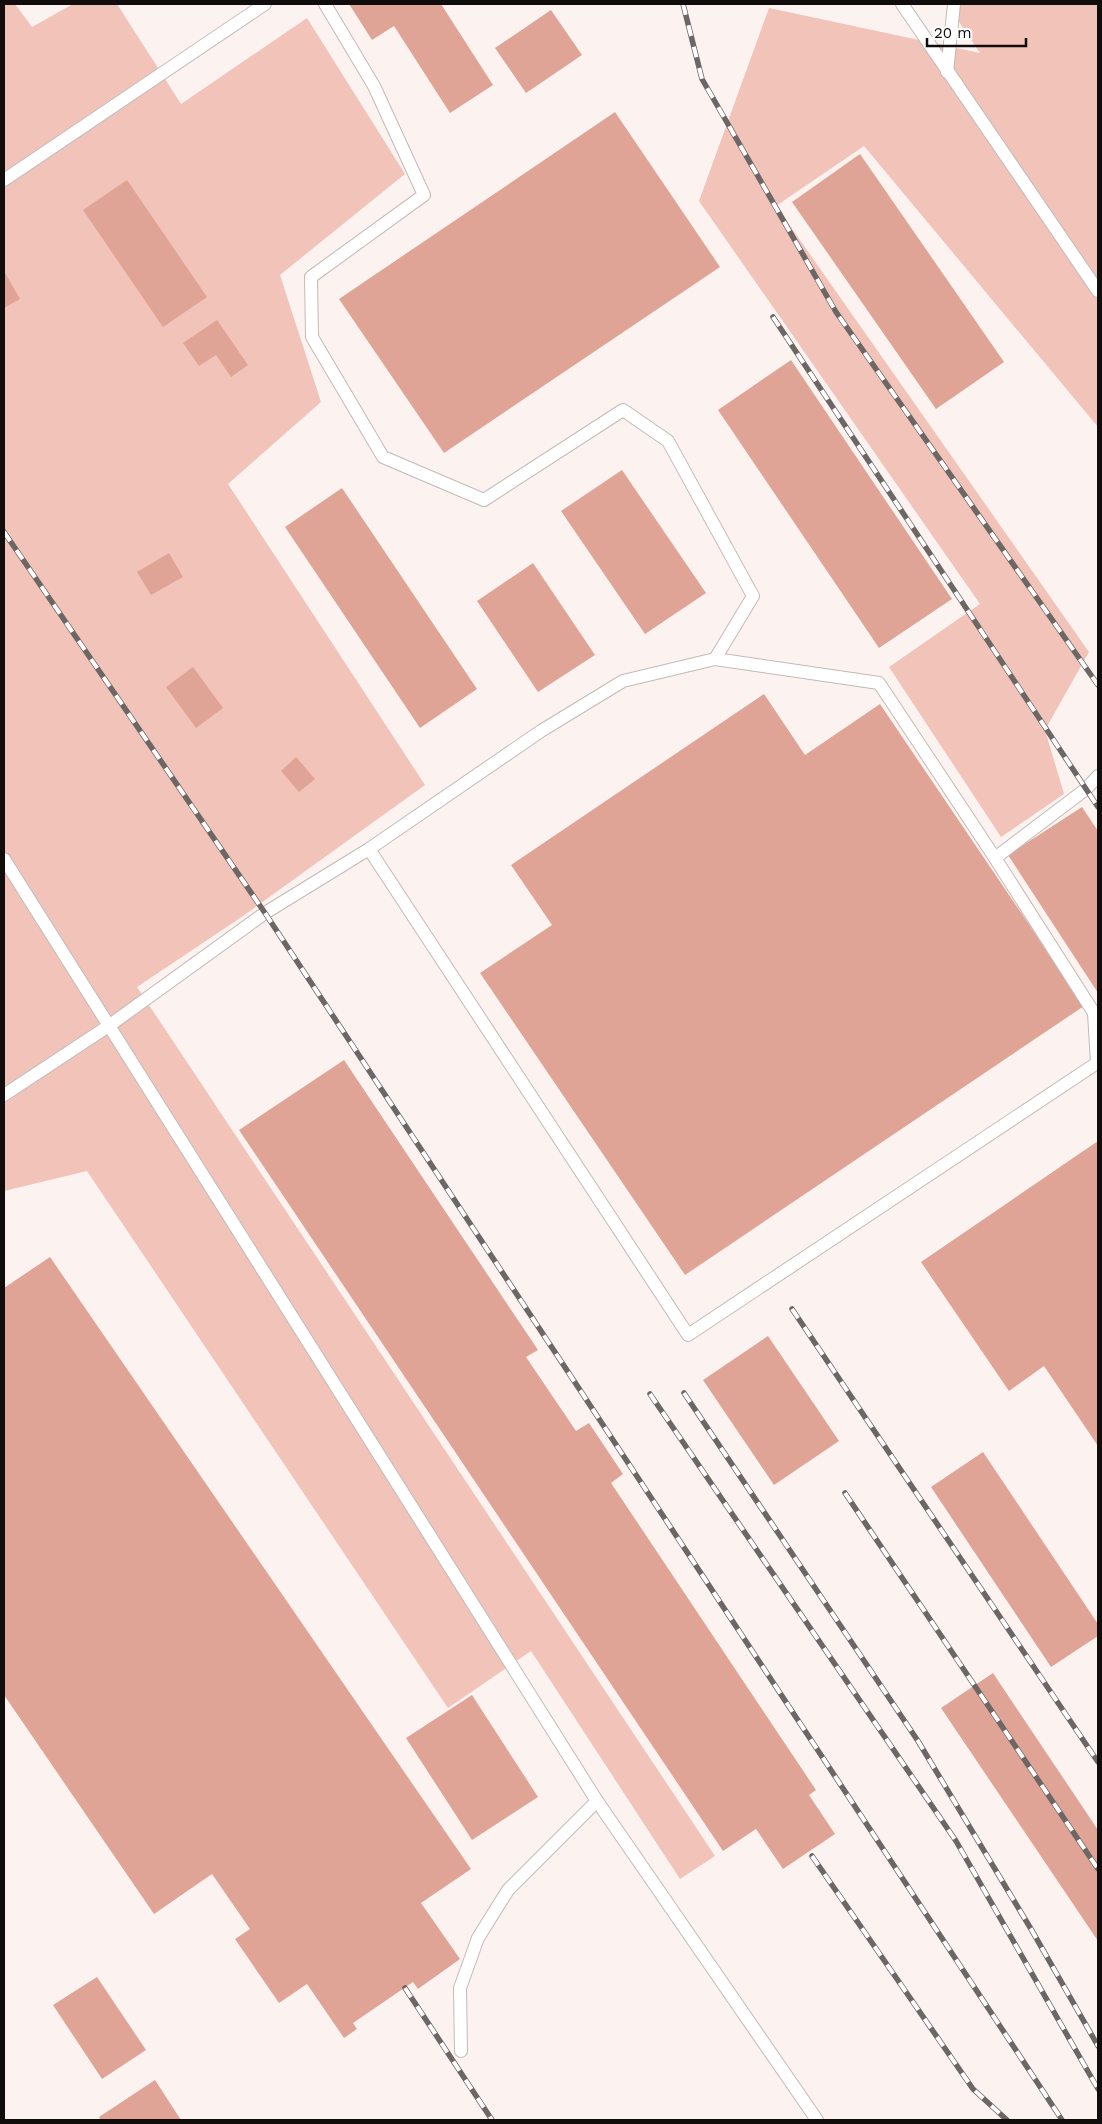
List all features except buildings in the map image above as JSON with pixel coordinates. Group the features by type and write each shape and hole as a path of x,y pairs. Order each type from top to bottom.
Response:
{"lane":[{"path":"4,180 265,4"},
{"path":"324,4 374,86 424,195 311,277 312,337 383,458 484,500 623,410 668,442 753,596 715,659"},
{"path":"902,4 1098,291"},
{"path":"947,72 954,4"},
{"path":"4,1095 110,1025 265,913 369,849 541,731 623,681 715,659 879,684 995,858 1094,1013 1097,1064 688,1335 369,849"},
{"path":"995,858 1086,789 1098,776"},
{"path":"4,859 597,1801 817,2120"},
{"path":"461,2051 460,1988 478,1938 508,1890 597,1801"}],"shaded area":[{"path":"4,4 15,4 32,27 73,4 117,4 181,104 307,18 405,174 280,275 321,402 228,484 425,785 243,916 137,987 715,1856 680,1879 531,1651 448,1708 87,1171 4,1191"},
{"path":"947,4 1098,4 1098,427 864,146 776,206 1089,652 1045,730 1064,794 1001,837 889,667 980,604 699,201 769,8 980,53"}],"railway":[{"path":"683,4 702,79 836,312 1098,685"},
{"path":"773,317 1098,807"},
{"path":"4,532 265,913 1062,2120"},
{"path":"792,1309 1098,1762"},
{"path":"684,1393 918,1741 1031,1929 1098,2046"},
{"path":"650,1394 956,1841 1098,2089"},
{"path":"845,1493 1098,1869"},
{"path":"812,1856 973,2089 1007,2120"},
{"path":"405,1988 492,2120"}]}
